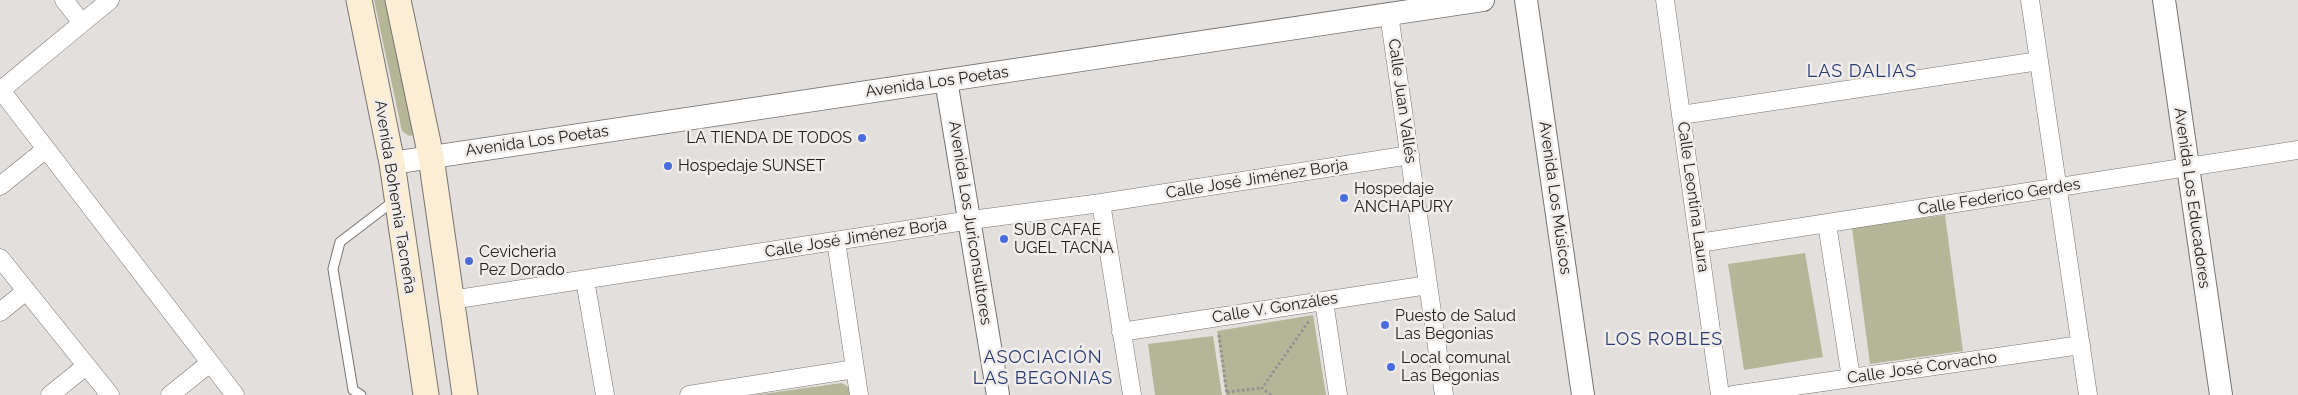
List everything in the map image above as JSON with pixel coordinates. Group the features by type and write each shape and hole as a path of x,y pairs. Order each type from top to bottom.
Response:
{"main road":[{"name":"Avenida Bohemia Tacneña","path":"358,0 392,163 426,395"},
{"path":"398,0 431,157 465,395"}],"street":[{"path":"64,0 82,23"},
{"path":"110,0 0,89 235,395"},
{"name":"Avenida Los Poetas","path":"392,163 1483,0"},
{"name":"Avenida Los Músicos","path":"1526,0 1583,395"},
{"name":"Calle Leontina Laura","path":"1665,0 1720,395"},
{"path":"2030,0 2088,395"},
{"name":"Avenida Los Educadores","path":"2164,0 2221,395"},
{"name":"Calle Juan Vallés","path":"1389,14 1444,395"},
{"path":"1681,115 2039,62"},
{"name":"Avenida Los Juriconsultores","path":"946,80 971,220 998,395"},
{"path":"0,186 46,149"},
{"name":"Calle Federico Gerdes","path":"1699,244 2298,150"},
{"name":"Calle José Jiménez Borja","path":"451,300 1410,155"},
{"path":"1100,203 1132,395"},
{"path":"1827,224 1851,378"},
{"path":"836,241 859,395"},
{"path":"0,258 110,395"},
{"path":"585,280 604,395"},
{"name":"Calle V. Gonzáles","path":"1121,332 1428,284"},
{"path":"0,312 26,291"},
{"path":"1324,301 1338,395"},
{"name":"Calle José Corvacho","path":"1733,395 2081,345"},
{"path":"170,395 210,363"},
{"path":"50,395 86,366"},
{"path":"689,395 855,369"}],"lane":[{"path":"361,395 353,390 332,269 340,242 397,198"}],"path":[{"path":"1262,388 1312,317"},
{"path":"1218,332 1227,393 1262,388 1271,395"}],"green space":[{"path":"374,0 393,0 417,134 409,136 402,131"},
{"path":"1945,215 1963,351 1870,364 1852,228"},
{"path":"1805,253 1823,357 1744,370 1728,264"},
{"path":"1313,315 1326,395 1226,395 1217,331"},
{"path":"1213,336 1222,395 1155,395 1148,344"},
{"path":"842,383 850,388 851,395 755,395"}],"place":[{"name":"LA TIENDA DE TODOS","path":"862,138"},
{"name":"Hospedaje SUNSET","path":"668,166"},
{"name":"Hospedaje ANCHAPURY","path":"1344,198"},
{"name":"SUB CAFAE UGEL TACNA","path":"1004,239"},
{"name":"Cevicheria Pez Dorado","path":"469,261"},
{"name":"Puesto de Salud Las Begonias","path":"1385,325"},
{"name":"Local comunal Las Begonias","path":"1391,367"}],"district":[{"name":"LAS DALIAS","path":"1862,72"},
{"name":"LOS ROBLES","path":"1664,340"},
{"name":"ASOCIACIÓN LAS BEGONIAS","path":"1043,368"}]}
